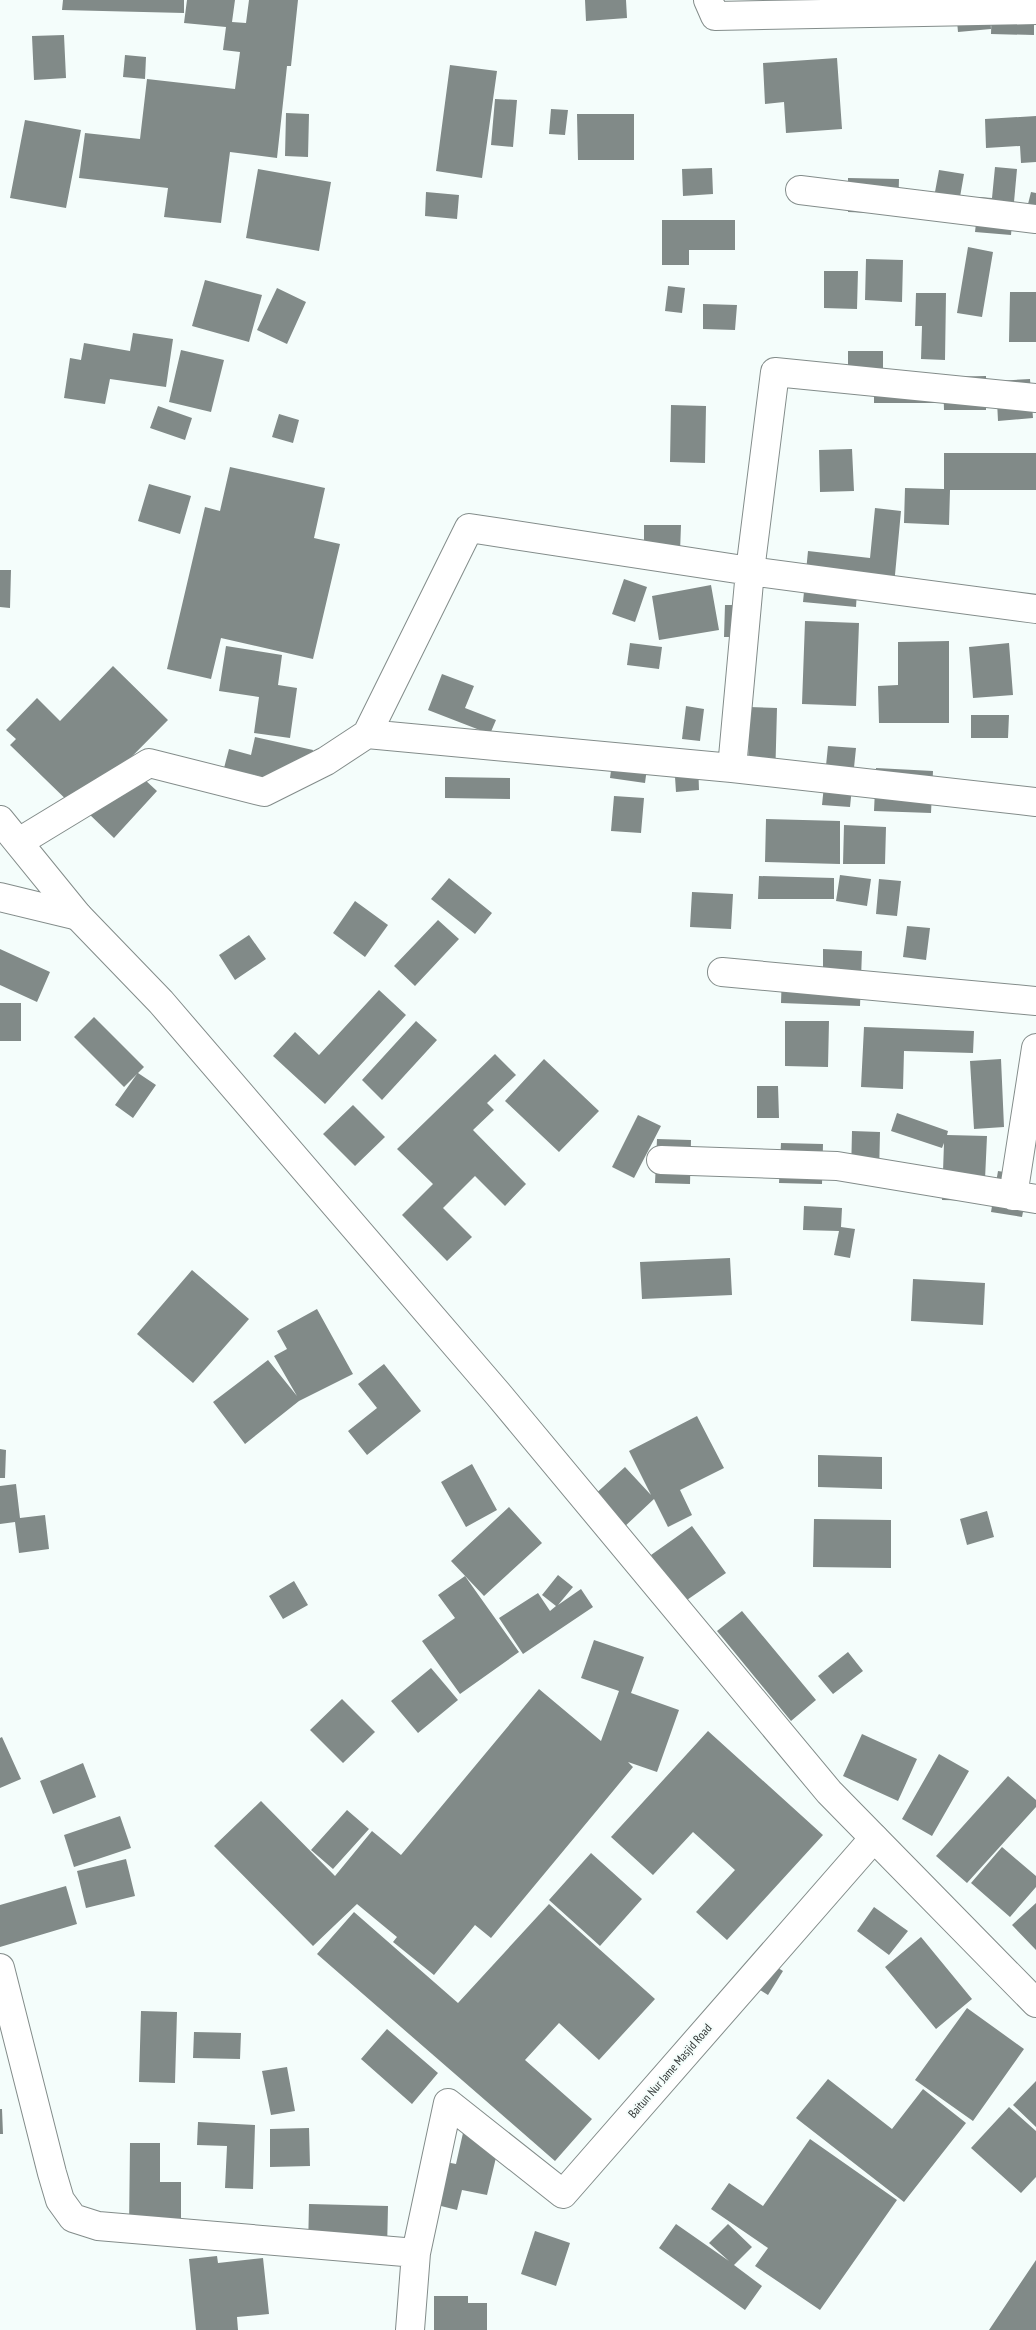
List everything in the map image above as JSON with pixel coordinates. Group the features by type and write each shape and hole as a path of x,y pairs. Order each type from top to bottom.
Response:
{"street":[{"path":"712,8 1036,10"},
{"path":"800,190 1036,219"},
{"path":"732,768 750,571 775,372 1036,398"},
{"path":"19,842 148,763 264,792 326,761 367,734 469,528 750,571 1036,609"},
{"path":"367,734 732,768 1036,802"},
{"path":"0,820 78,916 174,1017 498,1394 829,1792 1036,2004"},
{"path":"0,897 78,916"},
{"path":"722,972 1036,1001"},
{"path":"661,1160 837,1166 1025,1198 1036,1048"},
{"name":"Baitun Nur Jame Masjid Road","path":"416,2253 448,2103 563,2194 874,1838"},
{"path":"0,1968 52,2173 60,2200 73,2218 98,2226 416,2253 410,2330"}],"building":[{"path":"63,0 184,0 184,13 62,10"},
{"path":"187,0 235,0 232,22 246,23 249,0 298,0 291,66 287,66 277,158 230,152 221,223 164,217 168,188 79,178 85,133 140,139 147,79 235,89 240,52 223,50 226,27 184,23"},
{"path":"585,0 626,0 627,18 586,21"},
{"path":"955,0 989,0 991,29 958,32"},
{"path":"992,0 1034,0 1034,35 991,34"},
{"path":"64,35 66,78 34,80 32,36"},
{"path":"125,55 146,57 145,79 123,77"},
{"path":"837,58 842,129 786,133 784,102 765,104 763,63"},
{"path":"450,65 497,71 482,178 436,171"},
{"path":"495,99 517,100 513,147 491,145"},
{"path":"551,109 568,110 565,135 549,134"},
{"path":"286,113 309,114 308,157 285,156"},
{"path":"577,114 634,114 634,160 578,160"},
{"path":"1036,116 1036,162 1021,163 1020,146 986,148 985,119"},
{"path":"25,120 81,130 66,208 10,198"},
{"path":"995,167 1017,169 1011,235 975,232 979,197 992,198"},
{"path":"712,168 713,194 683,196 682,169"},
{"path":"258,169 331,182 319,251 246,238"},
{"path":"939,170 964,174 960,197 935,192"},
{"path":"848,178 899,179 898,214 848,212"},
{"path":"426,192 459,195 457,219 425,216"},
{"path":"1031,192 1036,193 1036,214 1026,212"},
{"path":"662,220 735,220 735,250 689,250 689,265 662,265"},
{"path":"968,247 993,252 982,317 957,313"},
{"path":"866,259 903,260 902,302 865,300"},
{"path":"824,271 858,271 857,309 824,308"},
{"path":"205,280 262,295 249,342 192,326"},
{"path":"668,286 685,288 682,313 665,311"},
{"path":"277,288 306,302 287,344 257,330"},
{"path":"1010,292 1036,292 1036,342 1009,342"},
{"path":"916,293 946,293 945,360 921,359 922,326 915,326"},
{"path":"703,304 737,305 735,330 703,329"},
{"path":"133,333 173,339 166,387 110,379 105,404 64,398 70,358 81,360 84,343 130,351"},
{"path":"181,350 224,360 211,412 169,402"},
{"path":"848,351 883,351 883,375 940,375 940,403 874,403 874,376 848,376"},
{"path":"986,376 986,410 944,410 943,377"},
{"path":"1030,379 1033,418 998,421 996,381"},
{"path":"671,405 706,406 705,463 670,462"},
{"path":"158,406 192,418 185,440 150,428"},
{"path":"279,414 299,420 293,443 272,437"},
{"path":"852,449 854,491 820,492 819,450"},
{"path":"944,453 1036,453 1036,490 950,490 949,525 904,523 905,488 944,489"},
{"path":"230,467 325,488 314,538 340,544 313,659 221,638 211,679 167,669 205,507 220,511"},
{"path":"149,484 191,496 180,534 138,521"},
{"path":"875,508 901,511 893,596 857,592 856,607 803,602 808,551 870,558"},
{"path":"644,525 681,525 680,552 644,552"},
{"path":"0,570 11,570 10,608 0,607"},
{"path":"624,579 647,587 635,622 612,614"},
{"path":"711,585 719,630 659,640 652,596"},
{"path":"725,605 741,605 740,637 724,637"},
{"path":"805,621 859,623 856,706 802,704"},
{"path":"949,641 949,723 879,723 878,686 898,685 898,642"},
{"path":"630,643 662,647 659,669 627,665"},
{"path":"1009,643 1013,695 973,698 969,647"},
{"path":"226,646 282,655 278,685 297,688 290,738 254,733 259,697 219,691"},
{"path":"113,666 168,720 78,811 10,745 16,739 6,730 37,698 60,721"},
{"path":"442,674 474,686 465,708 496,720 490,734 428,710"},
{"path":"686,706 704,709 700,741 682,739"},
{"path":"749,707 777,708 775,782 748,782"},
{"path":"971,715 1009,715 1008,738 971,738"},
{"path":"255,737 313,750 305,786 224,768 229,749 251,755"},
{"path":"828,746 856,748 850,807 822,805"},
{"path":"698,761 699,790 676,792 674,762"},
{"path":"612,763 647,768 645,783 610,778"},
{"path":"131,767 157,791 114,838 88,813"},
{"path":"876,768 933,771 931,813 874,811"},
{"path":"445,777 510,778 510,799 445,798"},
{"path":"614,796 644,798 641,833 611,831"},
{"path":"766,819 840,821 840,864 765,862"},
{"path":"844,825 886,827 885,864 843,864"},
{"path":"840,875 871,879 867,906 836,901"},
{"path":"759,876 834,878 834,899 758,899"},
{"path":"449,878 492,913 475,934 431,899"},
{"path":"879,879 901,881 897,916 876,914"},
{"path":"692,892 733,894 731,929 690,927"},
{"path":"355,901 388,925 365,957 333,933"},
{"path":"438,920 459,939 415,986 394,966"},
{"path":"907,926 930,928 926,960 903,957"},
{"path":"249,935 266,959 235,980 219,955"},
{"path":"0,949 50,972 37,1002 0,985"},
{"path":"823,949 862,951 860,1006 781,1003 782,971 823,973"},
{"path":"379,990 406,1015 325,1104 273,1056 295,1032 319,1055"},
{"path":"0,1003 21,1003 21,1041 0,1041"},
{"path":"94,1017 144,1067 138,1073 156,1085 133,1118 115,1105 137,1074 124,1087 74,1037"},
{"path":"416,1021 437,1040 382,1100 362,1080"},
{"path":"785,1021 829,1021 828,1067 785,1066"},
{"path":"864,1027 974,1031 973,1053 904,1051 903,1089 861,1087"},
{"path":"495,1054 516,1075 487,1103 494,1110 473,1130 526,1184 505,1206 475,1176 443,1208 472,1237 447,1261 402,1215 433,1184 397,1149"},
{"path":"544,1059 599,1111 559,1152 505,1101"},
{"path":"1001,1059 1004,1127 974,1129 970,1061"},
{"path":"757,1086 778,1086 779,1118 757,1118"},
{"path":"353,1105 385,1137 355,1166 323,1134"},
{"path":"897,1113 948,1131 947,1135 987,1136 984,1201 942,1200 944,1143 942,1148 891,1131"},
{"path":"638,1115 661,1126 634,1178 612,1167"},
{"path":"852,1131 880,1132 879,1176 851,1175"},
{"path":"657,1139 691,1140 690,1184 655,1183"},
{"path":"781,1143 823,1144 822,1184 779,1183"},
{"path":"998,1171 1030,1176 1022,1217 991,1212"},
{"path":"804,1206 842,1208 841,1227 855,1229 850,1258 834,1255 839,1231 803,1230"},
{"path":"730,1258 732,1295 642,1299 640,1262"},
{"path":"192,1270 249,1319 193,1383 137,1334"},
{"path":"913,1279 985,1283 983,1325 911,1321"},
{"path":"317,1309 353,1374 299,1401 245,1444 213,1402 268,1360 297,1396 274,1356 287,1349 277,1331"},
{"path":"384,1364 421,1411 367,1455 348,1431 377,1408 358,1384"},
{"path":"697,1416 724,1468 680,1490 692,1515 668,1527 654,1499 622,1529 592,1497 625,1467 651,1495 629,1451"},
{"path":"0,1449 6,1450 5,1478 0,1478"},
{"path":"818,1455 882,1457 882,1489 818,1487"},
{"path":"472,1464 497,1510 466,1527 441,1482"},
{"path":"16,1484 20,1518 45,1515 49,1549 19,1553 15,1522 0,1524 0,1486"},
{"path":"509,1507 542,1543 484,1596 451,1561"},
{"path":"987,1511 994,1537 967,1545 960,1519"},
{"path":"814,1519 891,1520 891,1568 813,1567"},
{"path":"692,1526 726,1573 684,1602 651,1555"},
{"path":"558,1575 573,1587 558,1605 581,1589 593,1607 523,1654 499,1618 538,1593 550,1611 556,1606 542,1595"},
{"path":"465,1576 519,1652 460,1694 422,1641 455,1618 438,1595"},
{"path":"294,1581 308,1605 283,1619 269,1596"},
{"path":"742,1611 816,1700 791,1721 717,1631"},
{"path":"594,1640 644,1657 631,1693 679,1710 657,1772 628,1762 633,1767 491,1938 475,1925 434,1975 393,1942 397,1937 357,1904 313,1946 214,1846 261,1801 335,1876 372,1831 401,1855 539,1689 601,1741 619,1691 581,1678"},
{"path":"848,1652 863,1671 833,1694 818,1676"},
{"path":"431,1668 458,1700 418,1733 391,1701"},
{"path":"342,1699 375,1732 343,1763 310,1730"},
{"path":"708,1731 823,1835 727,1940 696,1912 735,1870 693,1832 653,1875 611,1837"},
{"path":"862,1734 917,1759 898,1801 843,1776"},
{"path":"2,1737 21,1779 0,1788 0,1738"},
{"path":"939,1754 969,1771 932,1836 902,1819"},
{"path":"83,1763 96,1797 53,1814 40,1781"},
{"path":"1008,1776 1036,1800 1036,1807 967,1883 936,1856"},
{"path":"347,1810 369,1829 333,1869 311,1850"},
{"path":"120,1816 131,1848 74,1867 64,1835"},
{"path":"1002,1847 1036,1876 1036,1887 1010,1917 971,1883"},
{"path":"591,1853 642,1899 600,1946 549,1900"},
{"path":"126,1859 135,1896 86,1908 77,1871"},
{"path":"66,1886 77,1924 0,1947 0,1905"},
{"path":"1036,1903 1036,1950 1012,1925"},
{"path":"549,1904 655,1999 599,2060 559,2023 525,2060 592,2119 555,2161 317,1954 354,1912 458,2003"},
{"path":"874,1907 908,1931 889,1955 857,1931"},
{"path":"921,1937 972,1999 936,2029 885,1967"},
{"path":"756,1954 783,1971 768,1995 741,1978"},
{"path":"967,2008 1024,2049 973,2121 915,2080"},
{"path":"141,2011 177,2012 175,2083 139,2082"},
{"path":"387,2029 438,2073 412,2104 361,2059"},
{"path":"194,2032 241,2033 240,2059 193,2058"},
{"path":"287,2067 295,2111 271,2115 262,2071"},
{"path":"828,2079 892,2129 923,2089 966,2123 904,2202 796,2118"},
{"path":"1036,2081 1036,2127 1013,2105"},
{"path":"1009,2107 1036,2131 1036,2177 1021,2193 971,2148"},
{"path":"0,2109 2,2109 3,2134 0,2134"},
{"path":"198,2122 255,2125 253,2189 225,2188 227,2146 197,2145"},
{"path":"309,2128 310,2166 270,2167 270,2129"},
{"path":"463,2133 500,2141 487,2195 462,2190 457,2210 421,2201 430,2159 456,2164"},
{"path":"810,2139 897,2200 820,2310 755,2266 768,2248 711,2209 729,2183 763,2206"},
{"path":"130,2143 160,2143 160,2182 181,2182 181,2228 129,2229"},
{"path":"309,2204 388,2206 387,2250 308,2249"},
{"path":"676,2224 729,2261 709,2243 728,2224 752,2247 734,2265 762,2286 745,2310 659,2248"},
{"path":"535,2231 570,2243 556,2286 521,2274"},
{"path":"217,2256 218,2263 263,2258 269,2314 237,2317 238,2330 196,2330 189,2259"},
{"path":"1036,2260 1036,2330 989,2330"},
{"path":"434,2296 468,2296 468,2303 487,2303 487,2330 434,2330"}]}
